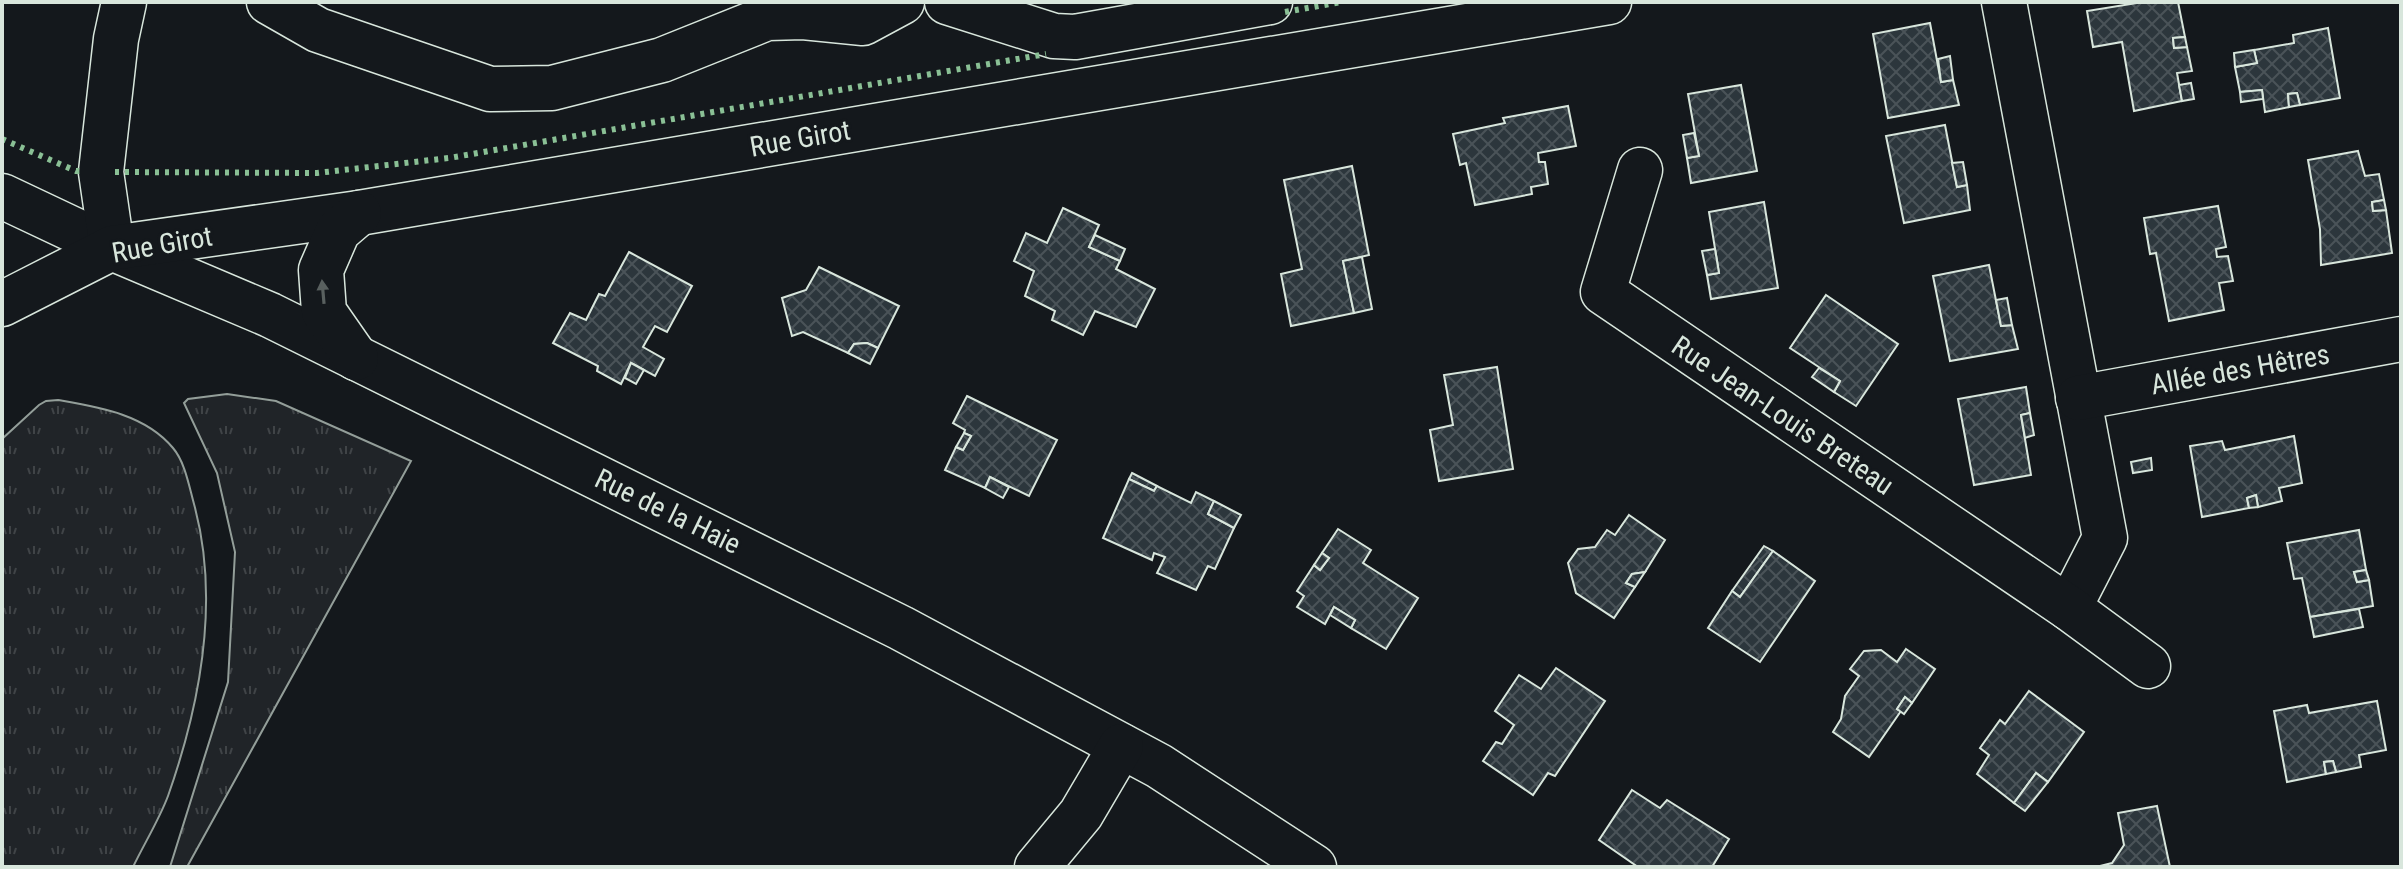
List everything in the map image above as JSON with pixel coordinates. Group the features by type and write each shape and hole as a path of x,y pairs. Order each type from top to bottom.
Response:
{"street":[{"path":"112,248 101,172 116,39 124,2"},
{"path":"269,2 318,30 490,89 552,88 662,60 767,18 803,17 863,23 902,2"},
{"path":"947,2 1054,36 1075,37 1270,2"},
{"name":"Rue Girot","path":"2,304 112,248 359,213 1609,2"},
{"path":"2004,2 2105,538 2069,608"},
{"name":"Rue Jean-Louis Breteau","path":"1640,170 1603,292 2069,608 2148,666"},
{"name":"Rue de la Haie","path":"2,196 112,248 270,315 901,628 1159,766 1314,867"},
{"path":"357,360 324,312 321,270 338,231 359,213"},
{"name":"Allée des Hêtres","path":"2078,398 2401,339"},
{"path":"1037,867 1081,814 1121,746"}],"green space":[{"path":"227,394 276,401 411,461 187,867 170,867 228,682 235,552 217,473 184,403 188,399"},
{"path":"58,400 120,414 162,436 184,467 202,540 206,614 197,689 168,796 133,867 2,867 2,439 39,405"}],"building":[{"path":"2143,2 2178,2 2185,37 2173,38 2174,48 2187,47 2192,71 2177,73 2182,101 2134,111 2122,42 2093,47 2087,11"},
{"path":"1930,23 1941,82 1953,80 1959,105 1888,118 1873,34"},
{"path":"2328,28 2340,98 2300,105 2297,93 2288,94 2289,107 2265,112 2262,90 2240,92 2235,67 2257,63 2254,50 2294,43 2293,35"},
{"path":"2185,37 2187,47 2174,48 2173,38"},
{"path":"2254,50 2257,63 2235,67 2234,53"},
{"path":"1950,56 1953,80 1941,82 1938,59"},
{"path":"2191,83 2194,99 2182,101 2179,85"},
{"path":"1741,85 1757,171 1691,183 1687,158 1699,156 1688,94"},
{"path":"2262,90 2263,99 2241,102 2240,92"},
{"path":"2297,93 2300,105 2289,107 2288,94"},
{"path":"1568,106 1576,146 1538,153 1539,162 1545,162 1548,184 1531,187 1532,194 1475,205 1466,163 1460,165 1453,134 1505,123 1503,118"},
{"path":"1945,125 1957,187 1967,185 1970,210 1904,223 1886,136"},
{"path":"1694,133 1699,156 1687,158 1683,135"},
{"path":"2358,151 2365,176 2379,174 2384,200 2372,202 2373,211 2386,210 2392,253 2321,265 2320,229 2308,160"},
{"path":"1963,162 1967,185 1957,187 1952,163"},
{"path":"1352,166 1369,255 1343,261 1354,313 1291,326 1281,274 1302,269 1284,180"},
{"path":"2384,200 2386,210 2373,211 2372,202"},
{"path":"1764,202 1778,288 1711,299 1707,275 1719,273 1709,212"},
{"path":"2218,206 2226,247 2216,249 2217,257 2228,256 2233,281 2219,283 2224,310 2169,321 2156,253 2150,254 2144,218"},
{"path":"1063,208 1099,225 1089,247 1120,261 1116,269 1155,289 1136,327 1095,311 1083,335 1052,320 1055,311 1025,296 1034,271 1014,261 1026,233 1047,243"},
{"path":"1095,235 1125,249 1120,261 1089,247"},
{"path":"1715,249 1719,273 1707,275 1702,251"},
{"path":"629,252 692,286 667,332 655,326 643,347 664,359 655,376 631,363 621,384 597,371 598,366 553,343 570,313 586,320 599,294 605,296"},
{"path":"1362,257 1372,309 1354,313 1343,261"},
{"path":"1989,265 2001,326 2012,325 2018,349 1950,361 1933,276"},
{"path":"819,267 899,306 878,348 867,343 854,344 848,353 803,332 792,336 782,298 806,290"},
{"path":"1826,295 1898,344 1856,406 1834,392 1840,381 1790,348"},
{"path":"2007,298 2012,325 2001,326 1996,300"},
{"path":"867,343 878,348 870,364 848,353 854,344"},
{"path":"631,363 644,370 636,384 625,378"},
{"path":"1497,367 1513,469 1439,481 1430,430 1453,425 1444,375"},
{"path":"1819,368 1840,381 1834,392 1812,377"},
{"path":"2026,387 2030,413 2021,415 2031,475 1974,485 1958,399"},
{"path":"967,396 1057,440 1029,496 990,477 985,488 945,470 956,447 963,450 971,436 953,423"},
{"path":"2030,413 2034,435 2025,438 2021,415"},
{"path":"964,433 971,436 963,450 956,447"},
{"path":"2294,436 2302,483 2279,488 2282,501 2258,507 2256,495 2247,498 2249,508 2202,517 2190,446 2222,441 2225,450"},
{"path":"2151,458 2152,470 2133,473 2131,462"},
{"path":"1132,473 1157,486 1154,491 1129,479"},
{"path":"990,477 1009,487 1003,498 985,488"},
{"path":"1129,479 1154,491 1157,486 1191,503 1196,492 1214,501 1208,514 1234,528 1215,569 1208,566 1196,590 1157,573 1165,557 1154,553 1152,560 1103,538"},
{"path":"2256,495 2258,507 2249,508 2247,498"},
{"path":"1214,501 1241,515 1234,528 1208,514"},
{"path":"1629,515 1665,540 1645,572 1632,574 1626,583 1635,587 1614,618 1576,593 1568,563 1578,549 1595,547 1607,530 1615,535"},
{"path":"1338,529 1371,550 1363,563 1418,598 1386,649 1351,628 1355,620 1334,607 1325,624 1297,607 1304,596 1297,591 1314,565 1320,570 1329,558 1322,553"},
{"path":"2359,530 2366,570 2354,572 2357,582 2369,580 2373,606 2310,617 2302,578 2294,579 2287,543"},
{"path":"1764,546 1773,551 1740,597 1732,591"},
{"path":"1773,551 1815,581 1760,662 1708,628 1732,591 1740,597"},
{"path":"1322,553 1329,558 1320,570 1314,565"},
{"path":"2366,570 2369,580 2357,582 2354,572"},
{"path":"1645,572 1635,587 1626,583 1632,574"},
{"path":"1334,607 1355,620 1351,628 1330,615"},
{"path":"2359,609 2363,627 2314,637 2310,617"},
{"path":"1906,649 1935,669 1912,703 1905,697 1897,709 1901,711 1869,757 1833,732 1841,719 1845,696 1859,676 1850,669 1864,651 1881,650 1897,662"},
{"path":"1556,668 1605,701 1555,776 1548,773 1533,795 1483,761 1496,742 1502,744 1514,725 1495,711 1519,675 1541,689"},
{"path":"2029,691 2084,732 2048,782 2036,773 2014,803 1977,774 1989,755 1980,748 2000,720 2005,724"},
{"path":"1905,697 1912,703 1904,714 1897,709"},
{"path":"2377,701 2386,750 2359,755 2361,767 2336,772 2333,761 2324,762 2326,774 2287,782 2274,711 2307,705 2309,713"},
{"path":"2333,761 2336,772 2326,774 2324,762"},
{"path":"2036,773 2048,782 2025,811 2014,803"},
{"path":"1632,790 1660,808 1667,800 1729,839 1712,867 1638,867 1599,840"},
{"path":"2157,806 2170,867 2096,867 2112,863 2124,845 2118,813"}],"hedge":[{"path":"1285,12 1341,2"},
{"path":"115,172 317,173 449,158 1046,54"},
{"path":"2,139 76,171 83,171"}]}
